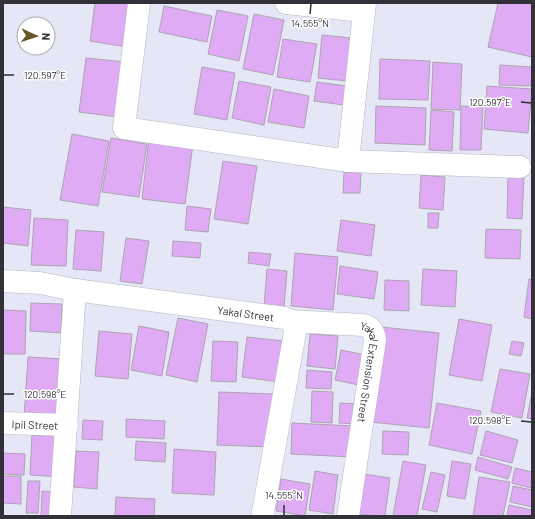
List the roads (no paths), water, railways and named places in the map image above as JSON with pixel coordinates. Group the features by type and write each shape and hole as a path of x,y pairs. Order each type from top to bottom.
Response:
{"street":[{"path":"139,3 124,128 348,161 520,167"},
{"path":"286,3 364,7 348,161"},
{"name":"Yakal Street","path":"3,281 40,282 75,290 285,318 290,321"},
{"path":"60,516 75,290"},
{"path":"264,516 263,512 295,332 294,326 290,321"},
{"name":"Yakal Extension Street","path":"290,321 363,325 368,326 374,334 375,340 348,516"},
{"name":"Ipil Street","path":"3,423 67,425"}]}
